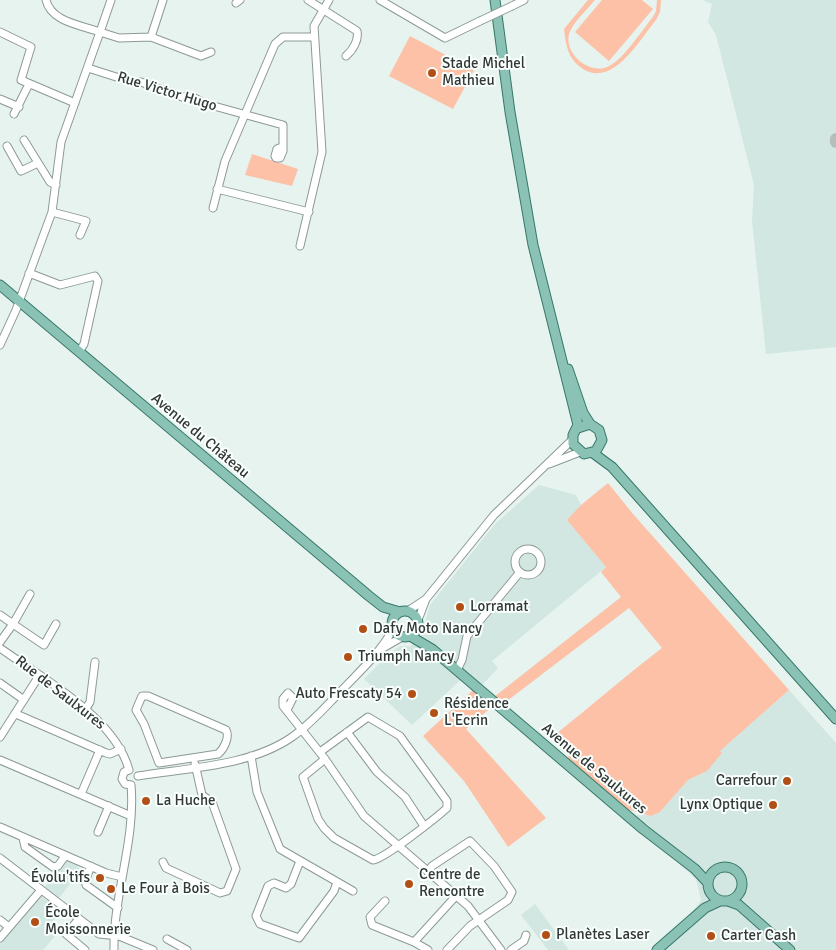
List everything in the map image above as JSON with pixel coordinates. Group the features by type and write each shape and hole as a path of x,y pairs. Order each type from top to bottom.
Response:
{"main road":[{"path":"495,0 527,215 578,428 572,439 580,452 593,453 612,467 836,719"},
{"name":"Avenue du Château","path":"0,285 383,607 393,625 406,637"},
{"path":"551,319 583,413 590,424 599,430 602,440 601,445 612,467"},
{"path":"578,428 590,424"},
{"path":"593,453 601,445"},
{"name":"Avenue du Château","path":"383,607 404,612"},
{"path":"393,625 404,612 418,624 432,648 457,670"},
{"path":"418,624 406,637 432,648"},
{"name":"Avenue de Saulxures","path":"457,670 643,829 696,869"},
{"path":"696,869 714,871 725,867 734,870 740,877 740,891 752,917"},
{"path":"696,869 708,888 724,901 738,906 790,950"},
{"path":"705,908 708,888 714,871"},
{"path":"658,950 705,908 724,901 740,891"},
{"path":"665,950 683,928"}],"street":[{"path":"46,0 51,13 100,32 120,38 151,37 201,56 211,52"},
{"path":"0,345 19,301 52,212 61,142 111,0"},
{"path":"151,37 163,0"},
{"path":"308,0 357,31 358,37 351,52 346,56"},
{"path":"300,246 322,152 314,26 330,0"},
{"path":"380,0 442,37 452,35 524,0"},
{"path":"0,32 31,46 31,52 21,78 29,84 75,103"},
{"path":"212,208 225,161 246,117 275,44 283,37 314,37"},
{"name":"Rue Victor Hugo","path":"88,68 135,83 141,82 182,97 193,98 203,104 246,117 283,125 282,147"},
{"path":"14,114 29,84"},
{"path":"0,99 19,107"},
{"path":"24,140 50,182 56,185"},
{"path":"6,146 21,171 38,163"},
{"path":"217,189 309,212"},
{"path":"52,212 86,221 80,235"},
{"path":"29,273 60,285 95,276 98,281 84,344 79,352"},
{"path":"404,612 426,599 494,515 572,439"},
{"path":"546,465 580,452"},
{"path":"457,670 462,660 467,636 520,572"},
{"path":"0,642 30,594"},
{"path":"418,624 426,599"},
{"path":"0,614 44,645 56,624"},
{"path":"381,650 393,625"},
{"path":"138,776 252,756 276,747 303,730 381,650 406,637"},
{"name":"Rue de Saulxures","path":"0,648 85,710 109,731 121,748 129,770"},
{"path":"85,710 90,704 92,696 95,662"},
{"path":"0,737 39,676"},
{"path":"0,683 24,700"},
{"path":"148,696 227,732 228,738 220,753 194,758 161,764 158,762 144,724 136,710 140,697 148,696"},
{"path":"286,710 320,752 364,816 456,896 480,920 501,950"},
{"path":"16,714 110,754 121,748"},
{"path":"320,752 368,717 400,736 447,801 447,808 398,846 373,860 328,833 318,820 302,777 325,759"},
{"path":"348,732 377,772 405,797 424,826"},
{"path":"81,794 100,750"},
{"path":"252,756 257,792 278,846 300,861 353,891"},
{"path":"163,862 166,868 220,893 227,891 235,873 236,869 213,805 202,795 194,758"},
{"path":"0,760 131,816"},
{"path":"129,770 134,771 138,776 137,782 131,785 125,784 122,779 124,772 129,770"},
{"path":"114,950 114,936 131,816 131,785"},
{"path":"98,832 109,806"},
{"path":"0,827 116,877 122,877"},
{"path":"23,838 25,847 51,866 57,867 65,856"},
{"path":"428,872 465,842 470,841 512,892 508,900 470,926 447,950"},
{"path":"0,858 99,934 114,936 153,950"},
{"path":"300,861 291,884 286,888 274,883 268,886 256,916 260,924 298,938 334,892 337,882"},
{"path":"91,866 85,881 86,885 118,908"},
{"path":"0,938 41,890"},
{"path":"414,942 456,896"},
{"path":"385,901 370,916 372,925 414,942 428,950"},
{"path":"79,919 66,934 85,950"},
{"path":"0,920 9,927"},
{"path":"511,950 524,941 526,935"},
{"path":"167,939 187,950"}],"shaded area":[{"path":"588,0 595,0 574,25 569,34 569,42 571,49 580,62 594,68 602,68 615,62 627,51 653,17 656,11 657,0 661,0 660,12 656,20 634,49 615,67 605,72 594,73 583,69 574,61 567,46 564,29"},
{"path":"602,0 642,0 653,9 609,61 575,32"},
{"path":"703,0 836,0 836,347 766,354 752,221 754,185 716,35 708,22 712,4"},
{"name":"Stade Michel Mathieu","path":"410,36 474,70 453,109 389,76"},
{"path":"252,154 298,169 292,186 245,175"},
{"path":"608,483 633,514 789,690 720,751 722,753 707,771 688,780 660,812 651,816 626,809 566,759 571,754 552,737 662,648 629,608 503,704 494,697 621,597 601,572 606,567 567,520 581,505"},
{"path":"539,485 576,495 581,505 568,520 606,567 492,661 498,668 482,685 467,674 412,725 364,679 389,654 400,646 411,646 427,629 426,619 430,605 495,524"},
{"path":"473,690 493,706 466,729 546,818 508,847 464,781 423,736"},
{"path":"789,690 836,743 836,950 651,950 693,911 701,900 696,879 631,821 639,813 651,816 660,812 688,780 705,772 722,753 720,751"},
{"name":"École Moissonnerie","path":"68,859 79,864 77,867 81,870 59,898 43,889"},
{"name":"École Moissonnerie","path":"40,895 61,912 53,921 55,923 50,930 56,935 43,950 0,950 0,942"},
{"path":"535,904 569,950 548,950 521,915"}],"place":[{"name":"Stade Michel Mathieu","path":"432,73"},
{"name":"Lorramat","path":"460,607"},
{"name":"Dafy Moto Nancy","path":"363,629"},
{"name":"Triumph Nancy","path":"348,657"},
{"name":"Auto Frescaty 54","path":"412,694"},
{"name":"Résidence L'Ecrin","path":"434,713"},
{"name":"Carrefour","path":"787,781"},
{"name":"La Huche","path":"146,801"},
{"name":"Lynx Optique","path":"773,805"},
{"name":"Évolu'tifs","path":"100,878"},
{"name":"Centre de Rencontre","path":"409,884"},
{"name":"Le Four à Bois","path":"111,889"},
{"name":"École Moissonnerie","path":"35,922"},
{"name":"Planètes Laser","path":"546,935"},
{"name":"Carter Cash","path":"711,936"}]}
